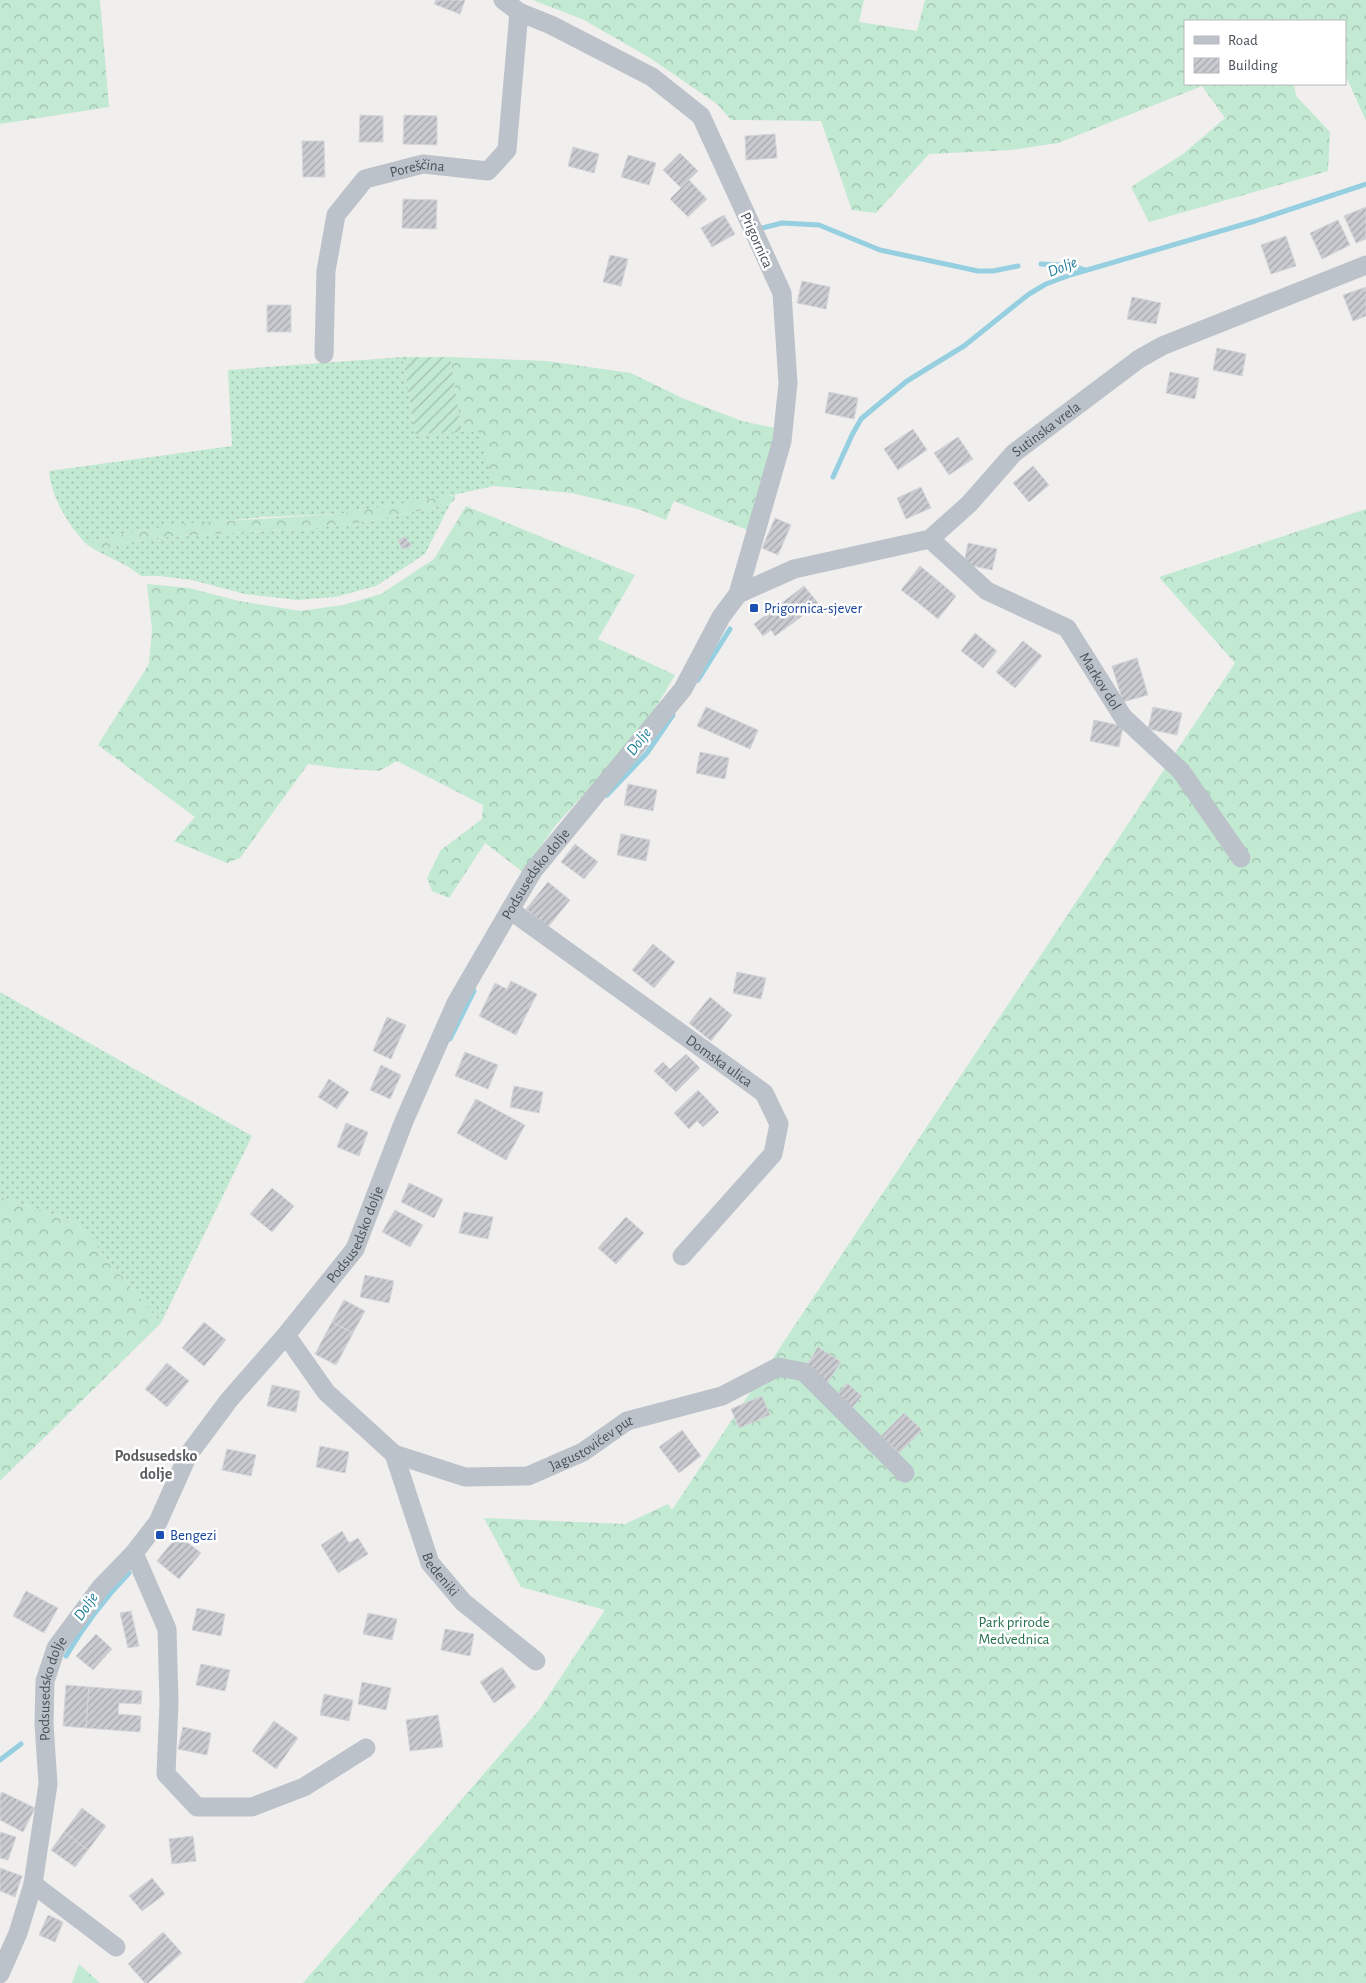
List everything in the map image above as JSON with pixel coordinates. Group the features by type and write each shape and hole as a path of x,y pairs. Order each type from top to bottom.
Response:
{"street":[{"name":"Prigornica","path":"504,0 519,12 551,25 652,76 702,116 782,294 788,383 782,440 738,594"},
{"name":"Poreščina","path":"324,354 326,272 336,215 366,179 423,164 488,171 507,150 519,12"},
{"name":"Sutinska vrela","path":"738,594 794,569 930,539 969,504 1014,453 1140,360 1162,346 1366,265"},
{"name":"Markov dol","path":"930,539 987,591 1067,628 1123,717 1181,772 1241,858"},
{"name":"Podsusedsko dolje","path":"0,1974 18,1932 33,1884 48,1784 44,1724 45,1681 56,1648 101,1587 134,1553 158,1522 188,1455 229,1400 286,1335 355,1248 404,1121 452,1012 510,910 533,871 683,689 721,618 738,594"},
{"name":"Domska ulica","path":"510,910 764,1093 780,1124 773,1154 682,1256"},
{"name":"Jagustovićev put","path":"286,1335 326,1392 394,1454 465,1477 528,1476 583,1452 627,1421 722,1396 778,1367 804,1372 905,1473"},
{"name":"Bedeniki","path":"394,1454 430,1563 463,1602 536,1661"},
{"path":"134,1553 168,1629 169,1703 166,1774 197,1808 252,1808 304,1787 366,1748"},
{"path":"33,1884 116,1947"}],"green space":[{"path":"0,0 100,0 109,107 0,124"},
{"path":"533,0 864,0 859,22 917,31 925,0 1366,0 1366,121 1346,76 1346,20 1184,20 1184,85 1294,85 1296,96 1330,132 1328,171 1149,222 1131,187 1183,154 1225,118 1202,86 1058,143 1011,150 929,154 876,213 852,210 821,121 731,120 717,104 650,58 584,20"},
{"path":"403,357 415,434 479,431 494,486 434,499 338,514 264,517 142,530 86,544 67,519 53,491 49,471 232,446 228,370"},
{"path":"403,357 450,357 462,432 415,434"},
{"path":"450,357 547,361 631,373 682,398 742,421 779,429 750,531 674,501 666,520 638,509 572,493 494,486 479,432 462,432"},
{"path":"455,495 455,499 450,504 371,521 316,528 148,538 97,551 86,544 142,530 191,523 338,514"},
{"path":"450,504 425,554 376,586 335,597 298,600 245,594 192,580 141,576 129,567 97,551 148,538 316,528 371,521"},
{"path":"466,506 635,575 598,639 675,675 643,729 555,826 523,872 485,843 449,898 432,891 427,878 441,850 482,819 483,805 397,761 379,771 308,764 240,858 227,863 174,841 195,817 98,745 149,664 152,629 147,584 189,588 239,601 300,611 343,605 381,594 434,559"},
{"name":"Park prirode Medvednica","path":"1366,509 1366,1983 303,1983 539,1710 605,1610 521,1587 484,1518 625,1524 668,1504 672,1510 1235,663 1159,577"},
{"path":"0,992 252,1136 161,1323 76,1222 0,1197"},
{"path":"0,1197 76,1222 161,1323 0,1481"},
{"path":"79,1964 100,1983 72,1983"}],"building":[{"path":"436,0 465,0 460,14 434,4"},
{"path":"360,115 383,116 383,142 359,142"},
{"path":"404,115 437,116 437,145 403,144"},
{"path":"775,134 777,158 746,160 745,136"},
{"path":"302,141 324,141 325,177 303,177"},
{"path":"573,147 599,154 594,173 568,166"},
{"path":"680,153 698,171 681,188 663,170"},
{"path":"628,155 656,163 649,185 621,177"},
{"path":"689,180 707,199 688,217 670,199"},
{"path":"403,199 437,200 436,229 402,228"},
{"path":"1366,207 1366,239 1356,243 1344,216"},
{"path":"724,215 735,234 712,247 701,228"},
{"path":"1338,220 1350,245 1322,259 1310,233"},
{"path":"1286,236 1296,266 1271,274 1261,245"},
{"path":"610,255 628,259 621,286 603,282"},
{"path":"802,281 830,287 826,309 797,303"},
{"path":"1366,287 1366,316 1353,321 1343,295"},
{"path":"1132,297 1161,303 1156,324 1127,319"},
{"path":"267,305 291,305 291,332 267,332"},
{"path":"1217,348 1246,354 1242,376 1213,370"},
{"path":"1170,372 1199,378 1195,399 1166,393"},
{"path":"829,392 858,398 854,419 825,413"},
{"path":"913,429 927,450 898,470 884,449"},
{"path":"958,437 973,459 949,475 934,453"},
{"path":"1033,466 1049,485 1029,502 1013,483"},
{"path":"921,487 931,508 906,519 897,498"},
{"path":"775,518 791,525 778,555 762,548"},
{"path":"405,537 412,546 402,549 398,540"},
{"path":"968,543 997,549 992,570 964,564"},
{"path":"920,566 936,579 917,602 901,590"},
{"path":"936,579 956,596 938,619 917,602"},
{"path":"804,586 818,603 797,620 783,602"},
{"path":"783,602 797,620 775,636 771,630 763,636 754,624"},
{"path":"975,633 997,651 983,668 961,651"},
{"path":"1023,641 1042,656 1015,688 996,672"},
{"path":"1137,658 1148,695 1123,702 1112,666"},
{"path":"706,707 758,730 750,749 697,726"},
{"path":"1153,707 1182,713 1177,735 1148,729"},
{"path":"1094,720 1123,726 1119,747 1090,741"},
{"path":"700,752 729,758 725,779 696,773"},
{"path":"628,784 657,790 653,811 624,805"},
{"path":"621,834 650,840 646,861 617,855"},
{"path":"575,844 598,862 584,879 561,862"},
{"path":"548,882 570,900 548,927 526,909"},
{"path":"653,944 675,962 654,988 632,970"},
{"path":"737,972 766,978 761,999 733,993"},
{"path":"511,981 537,994 516,1035 479,1016 495,983 507,989"},
{"path":"710,997 732,1015 711,1041 689,1023"},
{"path":"387,1017 406,1025 391,1059 373,1051"},
{"path":"465,1052 498,1065 488,1089 455,1076"},
{"path":"686,1054 700,1068 676,1092 654,1071 663,1062 670,1069"},
{"path":"381,1065 401,1075 390,1099 370,1090"},
{"path":"329,1079 349,1092 337,1109 318,1097"},
{"path":"514,1086 543,1092 539,1113 510,1107"},
{"path":"698,1090 719,1112 703,1127 697,1121 689,1129 674,1113"},
{"path":"476,1099 525,1125 506,1160 457,1133"},
{"path":"346,1123 368,1132 359,1156 337,1147"},
{"path":"409,1183 443,1199 434,1218 401,1202"},
{"path":"272,1188 294,1206 272,1232 250,1214"},
{"path":"395,1210 423,1225 410,1247 382,1232"},
{"path":"464,1212 493,1217 488,1239 459,1233"},
{"path":"626,1217 644,1233 616,1264 598,1248"},
{"path":"365,1275 394,1281 389,1303 360,1297"},
{"path":"344,1300 365,1311 353,1333 332,1322"},
{"path":"204,1322 226,1340 204,1366 182,1348"},
{"path":"332,1322 353,1333 336,1365 315,1354"},
{"path":"818,1347 841,1362 827,1383 805,1368"},
{"path":"167,1363 189,1381 167,1407 145,1389"},
{"path":"847,1383 862,1396 852,1408 837,1395"},
{"path":"272,1385 300,1391 296,1412 267,1406"},
{"path":"762,1396 770,1415 739,1428 731,1409"},
{"path":"904,1413 922,1430 899,1453 881,1436"},
{"path":"682,1430 701,1456 679,1473 659,1447"},
{"path":"320,1446 349,1452 345,1473 316,1467"},
{"path":"227,1449 256,1455 251,1476 222,1470"},
{"path":"342,1531 349,1543 358,1538 368,1554 338,1573 321,1545"},
{"path":"178,1535 201,1553 179,1579 157,1561"},
{"path":"26,1591 58,1608 44,1633 13,1616"},
{"path":"197,1608 225,1614 221,1636 192,1630"},
{"path":"131,1611 139,1646 128,1648 120,1613"},
{"path":"368,1613 397,1619 392,1640 363,1634"},
{"path":"445,1629 474,1634 470,1656 441,1650"},
{"path":"96,1634 112,1649 93,1670 76,1656"},
{"path":"201,1664 230,1670 225,1691 196,1685"},
{"path":"502,1667 516,1687 494,1703 480,1682"},
{"path":"362,1682 391,1688 386,1710 358,1704"},
{"path":"66,1685 89,1687 86,1728 63,1726"},
{"path":"89,1687 142,1691 141,1704 119,1703 118,1714 141,1716 140,1732 86,1728"},
{"path":"324,1694 353,1700 349,1721 320,1715"},
{"path":"438,1715 443,1747 410,1751 406,1720"},
{"path":"274,1721 298,1738 276,1769 252,1751"},
{"path":"183,1727 211,1733 207,1755 178,1749"},
{"path":"2,1792 35,1808 23,1832 0,1820 0,1795"},
{"path":"82,1808 106,1826 88,1850 64,1832"},
{"path":"0,1832 16,1837 8,1860 0,1858"},
{"path":"64,1832 88,1850 75,1867 51,1850"},
{"path":"193,1836 196,1861 172,1864 169,1839"},
{"path":"0,1868 22,1876 15,1897 0,1891"},
{"path":"152,1878 165,1894 142,1911 129,1896"},
{"path":"48,1915 63,1922 55,1942 39,1935"},
{"path":"163,1932 182,1953 148,1983 145,1983 128,1964"}],"waterway":[{"name":"Dolje","path":"833,477 861,419 907,381 964,346 1029,294 1046,284 1070,275 1255,221 1366,184"},
{"path":"762,228 782,223 819,225 880,250 978,271 993,271 1018,266"},
{"path":"1041,264 1069,266 1085,270"},
{"name":"Dolje","path":"698,680 730,629"},
{"name":"Dolje","path":"607,795 647,753 673,715"},
{"name":"Dolje","path":"450,1039 474,991"},
{"name":"Dolje","path":"66,1656 95,1612 129,1573"},
{"name":"Dolje","path":"0,1760 21,1744"}],"place":[{"name":"Prigornica-sjever","path":"754,608"},
{"name":"Bengezi","path":"160,1535"}],"district":[{"name":"Podsusedsko dolje","path":"156,1464"}]}
